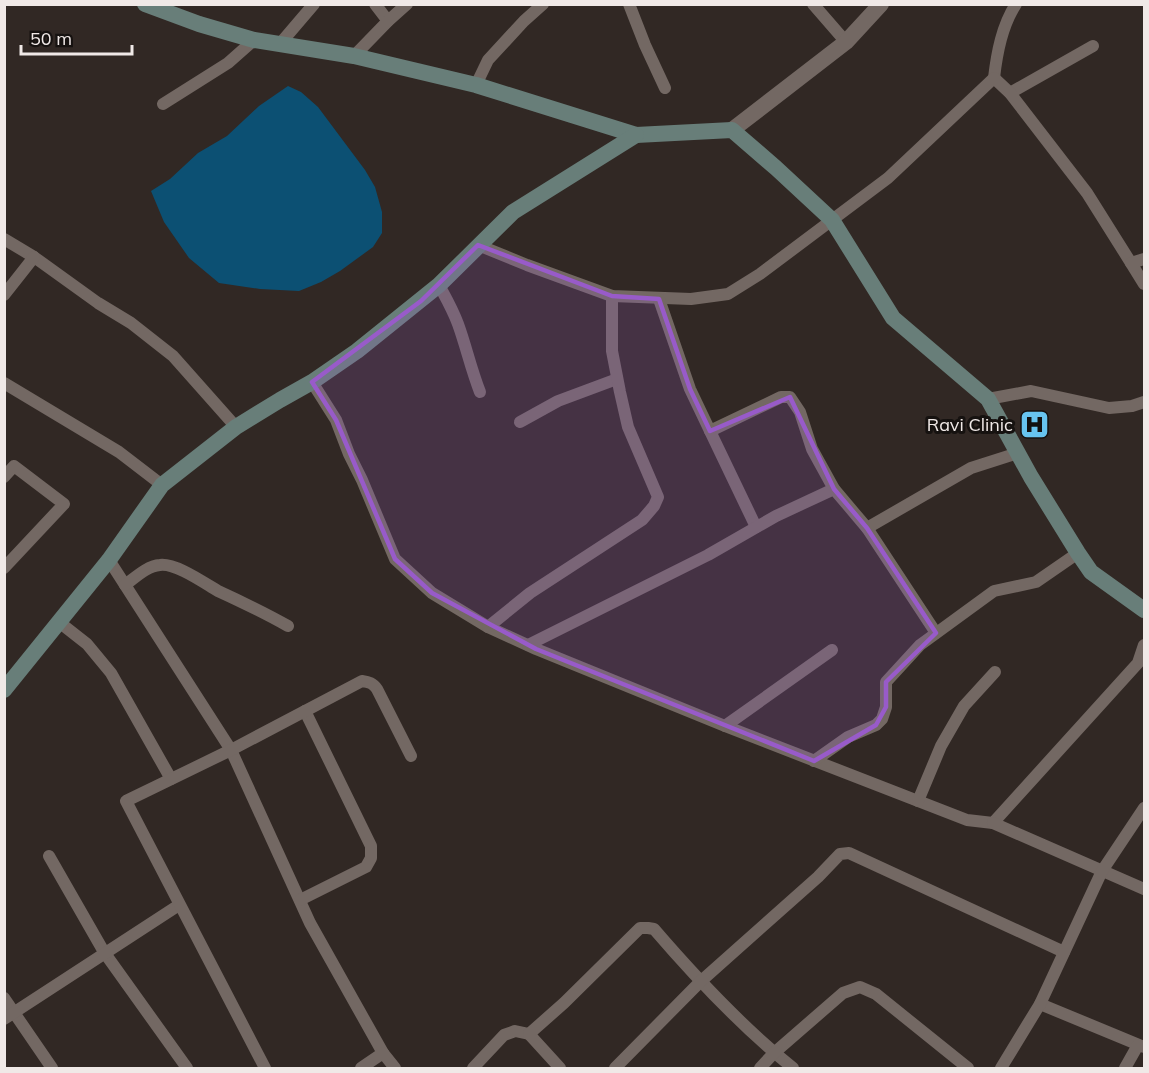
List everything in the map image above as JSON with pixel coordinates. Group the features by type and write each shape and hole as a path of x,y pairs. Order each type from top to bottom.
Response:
{"main road":[{"path":"151,5 200,24 254,40 354,56 476,85 636,135 732,130 832,220 893,318 988,399 1018,453 1091,572 1144,610"},
{"path":"4,690 109,560 162,485 236,427 312,382 366,344 439,285 513,212 636,135"}],"street":[{"path":"279,45 314,4"},
{"path":"375,4 388,21"},
{"path":"354,56 406,4"},
{"path":"476,85 488,60 543,4"},
{"path":"629,4 665,88"},
{"path":"813,4 846,42"},
{"path":"732,130 846,42 881,4"},
{"path":"478,245 527,266 612,296 691,299 728,294 759,274 888,178 994,78 997,50 1016,4"},
{"path":"163,104 228,63 254,40"},
{"path":"1010,93 1093,46"},
{"path":"994,78 1010,93 1087,193 1144,284"},
{"path":"4,239 34,256 98,303 131,323 173,356 236,427"},
{"path":"4,295 34,256"},
{"path":"1131,263 1144,259"},
{"path":"439,285 458,324 480,392"},
{"path":"488,627 530,593 642,520 654,506 658,497 628,427 617,379 612,351 612,296"},
{"path":"659,299 690,389 756,527"},
{"path":"520,422 558,401 617,379"},
{"path":"312,382 336,420 395,558 432,593 488,627 528,645 725,726 967,820 993,823 1144,889"},
{"path":"4,383 119,452 162,485"},
{"path":"988,399 1031,391 1109,408 1132,406 1144,402"},
{"path":"710,430 781,397 790,397 800,412 812,449 834,489 867,528 936,633"},
{"path":"867,528 970,468 1018,453"},
{"path":"4,477 9,462 64,504 4,568"},
{"path":"528,645 698,560 776,516 834,489"},
{"path":"814,761 848,737 876,725 882,719 886,707 886,682 920,645 994,591 1036,582 1078,553"},
{"path":"109,560 231,750 310,923 382,1053 395,1068"},
{"path":"125,585 151,566 163,564 171,566 260,609 288,626"},
{"path":"59,622 87,644 111,673 171,779"},
{"path":"993,823 1138,663 1144,645"},
{"path":"725,726 832,650"},
{"path":"918,801 941,746 964,706 995,672"},
{"path":"265,1068 126,801 231,750 362,681 369,682 377,689 411,756"},
{"path":"300,900 366,867 371,858 371,846 305,711"},
{"path":"1001,1068 1040,1004 1102,872 1144,808"},
{"path":"615,1068 700,982 818,877 840,854 849,853 1064,952"},
{"path":"49,856 105,952 187,1068"},
{"path":"10,1016 179,905"},
{"path":"529,1034 640,928 648,928 654,929 700,982 774,1053 793,1068"},
{"path":"760,1068 843,993 860,987 876,994 968,1068"},
{"path":"4,998 10,1016 52,1068"},
{"path":"1040,1004 1141,1046 1125,1068"},
{"path":"473,1068 504,1035 515,1031 529,1034 560,1068"},
{"path":"361,1068 382,1053"}],"highlighted area":[{"path":"478,245 612,296 659,299 690,389 710,431 790,397 834,489 867,528 936,633 886,682 886,707 876,725 814,761 536,649 432,593 395,559 336,420 312,382 421,301"}],"water":[{"path":"288,86 301,92 318,107 365,170 375,187 382,212 382,233 373,247 340,271 299,291 260,289 219,283 189,258 164,222 151,191 170,179 198,153 227,136 259,106"}],"place":[{"name":"Ravi Clinic","path":"1034,424"}]}
